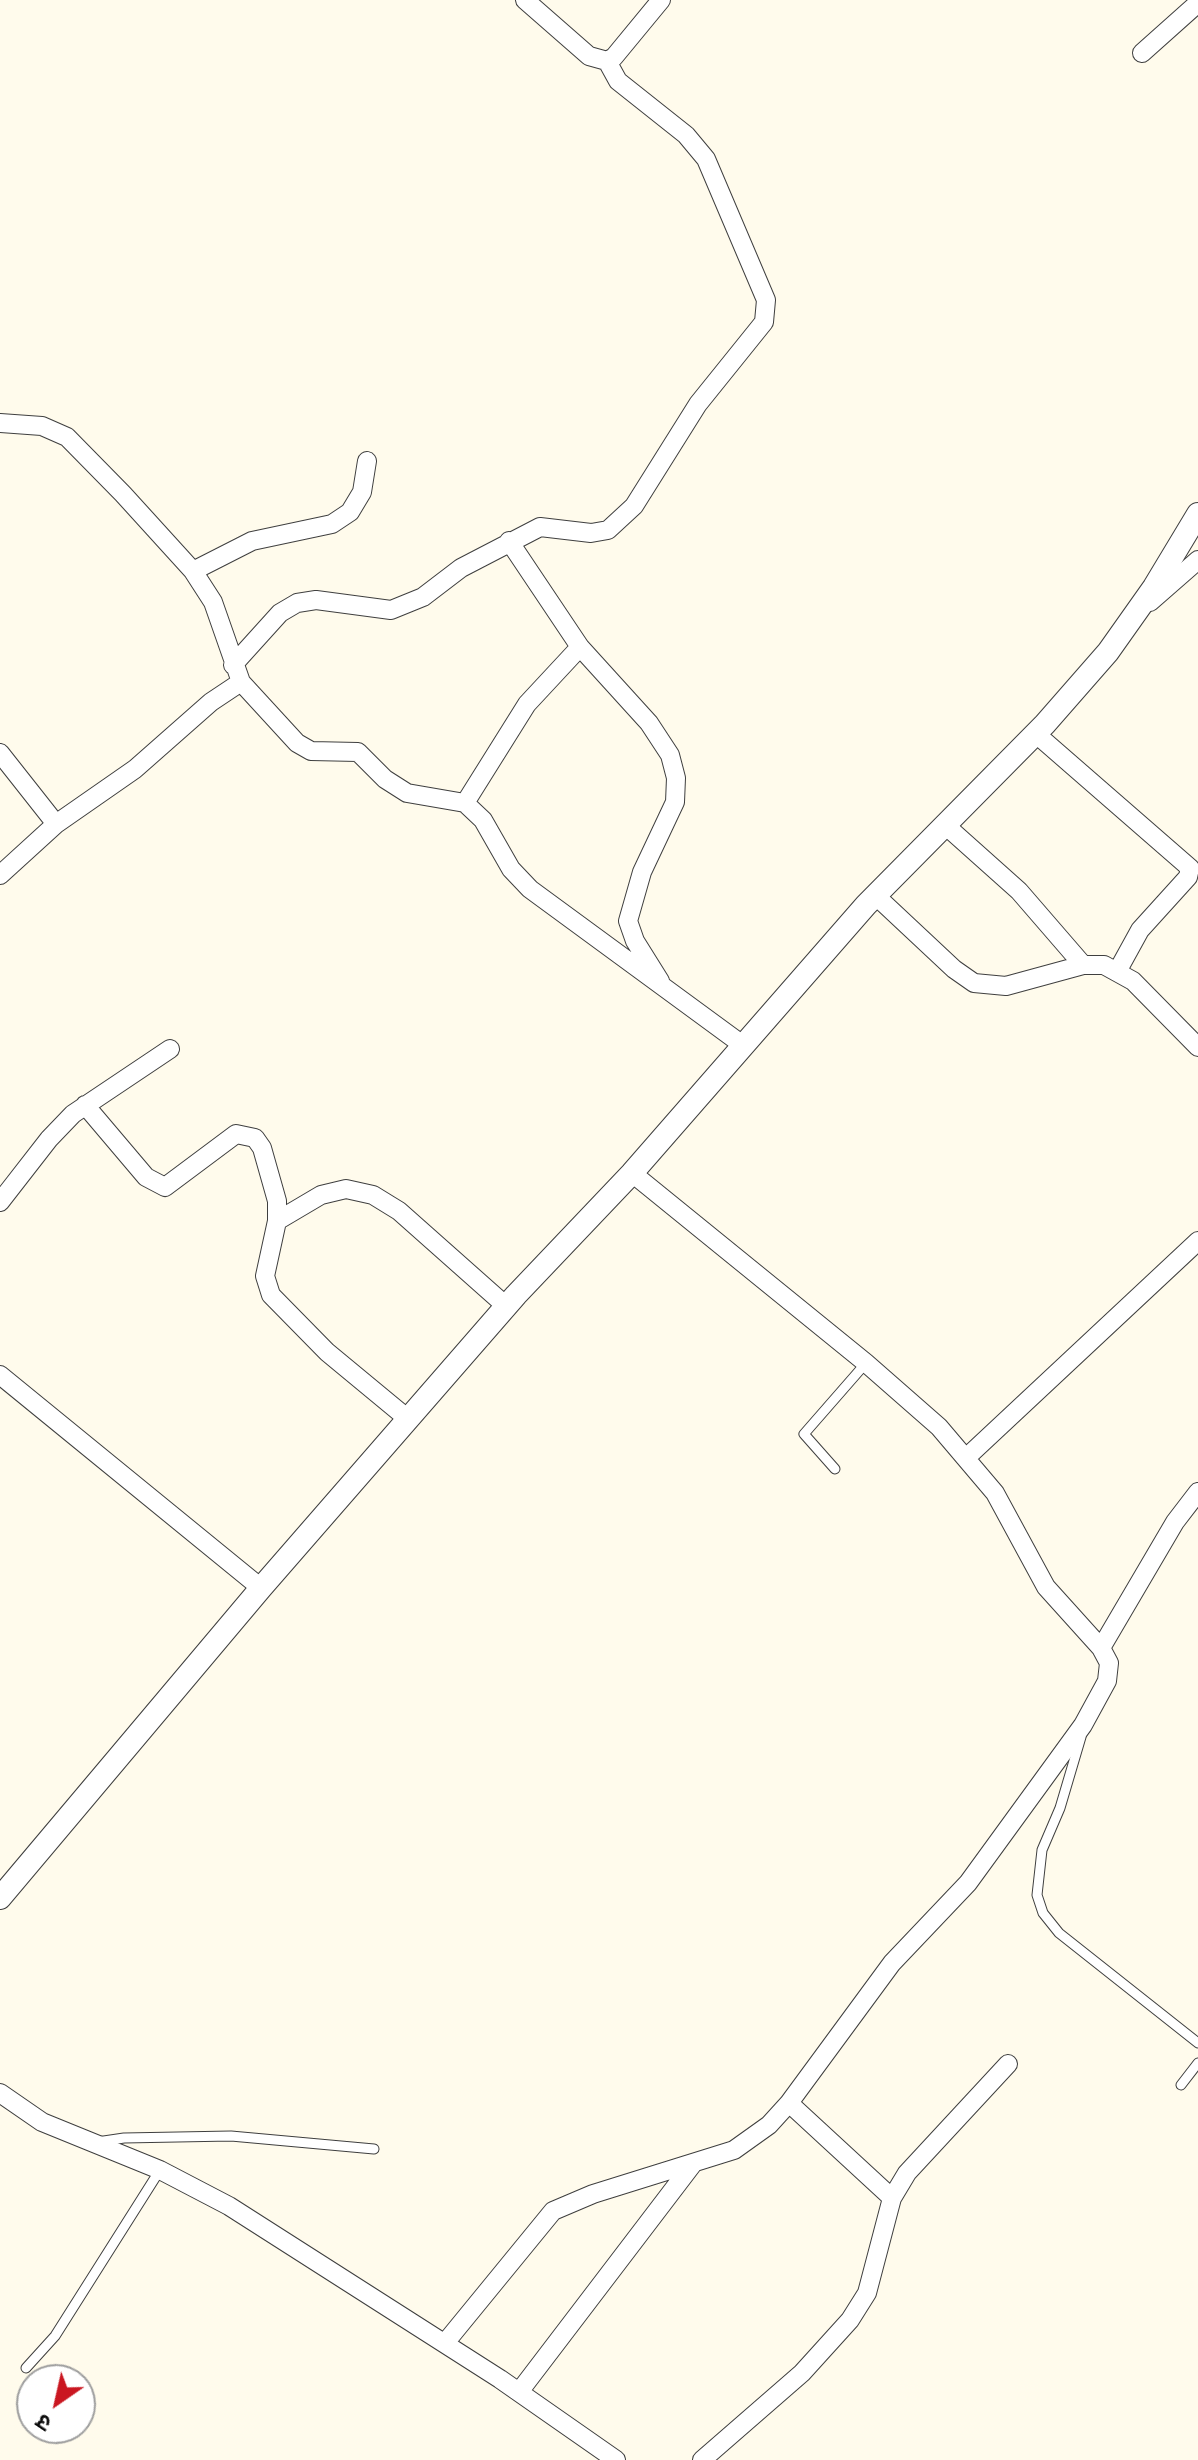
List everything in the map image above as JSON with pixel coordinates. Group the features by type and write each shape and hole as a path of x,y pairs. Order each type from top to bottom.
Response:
{"street":[{"path":"525,0 589,56 607,61 614,57 661,0"},
{"path":"1142,53 1198,3"},
{"path":"0,875 56,824 135,769 211,702 237,674 280,613 297,603 316,600 372,609 399,608 423,597 441,581 509,541 540,527 591,533 608,530 623,520 698,404 757,334 768,312 766,300 706,159 686,135 618,81 607,61"},
{"path":"0,423 42,426 67,437 193,571 213,602 237,674 297,743 311,751 358,752 385,779 407,793 465,803 483,820 511,869 530,889 744,1046"},
{"path":"193,571 252,541 332,524 350,512 362,492 367,461"},
{"path":"0,1898 261,1588 506,1306 632,1173 875,895 1035,733 1108,652 1198,514"},
{"path":"509,541 580,647 649,723 670,755 676,778 675,802 642,872 628,921 635,941 666,990"},
{"path":"1133,617 1198,560"},
{"path":"465,803 527,704 580,647"},
{"path":"1035,733 1190,868 1188,877 1140,930 1118,970"},
{"path":"0,753 56,824"},
{"path":"944,824 1019,891 1083,965"},
{"path":"875,895 954,969 974,983 1006,986 1083,965 1104,965 1133,981 1198,1047"},
{"path":"0,1202 49,1139 85,1105 170,1049"},
{"path":"85,1105 146,1177 165,1187 236,1134 255,1138 273,1180 277,1221 265,1276 271,1295 327,1352 408,1419"},
{"path":"445,2343 553,2211 593,2194 734,2150 769,2125 789,2103 883,1974 968,1883 1083,1725 1107,1681 1109,1663 1101,1648 1034,1571 995,1493 939,1427 866,1363 632,1173"},
{"path":"277,1221 321,1195 346,1189 373,1195 399,1211 506,1306"},
{"path":"967,1457 1198,1241"},
{"path":"0,1375 261,1588"},
{"path":"1101,1648 1175,1522 1198,1492"},
{"path":"702,2460 802,2373 850,2320 867,2293 892,2198 907,2173 1008,2064"},
{"path":"0,2093 42,2122 160,2170 229,2206 445,2343 616,2460"},
{"path":"789,2103 892,2198"},
{"path":"519,2392 692,2165"}],"lane":[{"path":"835,1469 804,1434 866,1363"},
{"path":"1083,1725 1075,1764 1042,1850 1036,1875 1037,1895 1043,1913 1059,1933 1198,2043"},
{"path":"1181,2085 1198,2063"},
{"path":"90,2143 124,2138 231,2136 374,2149"},
{"path":"30,2364 55,2336 160,2170"}]}
